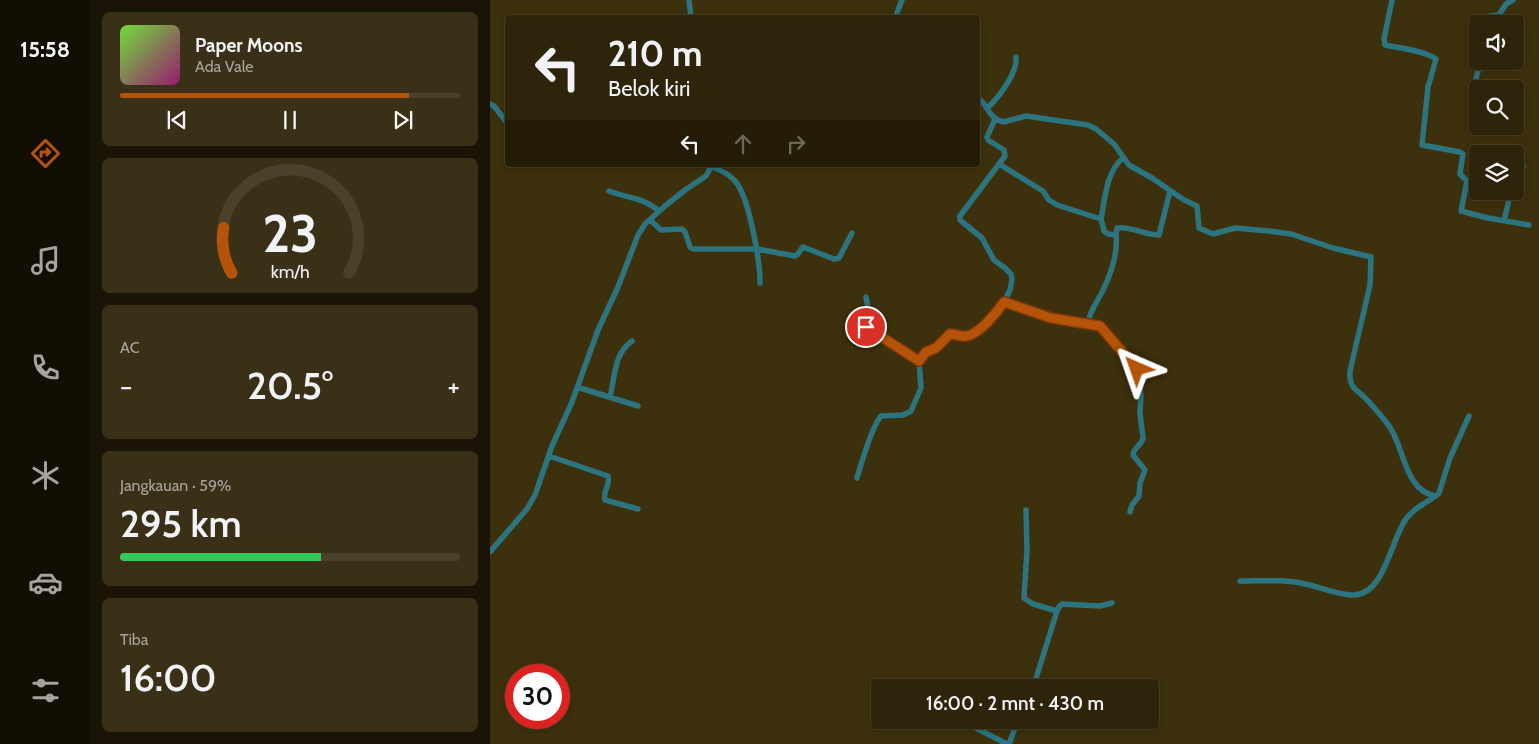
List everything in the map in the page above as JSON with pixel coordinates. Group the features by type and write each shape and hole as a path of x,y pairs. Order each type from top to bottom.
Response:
{"street":[{"path":"689,0 691,15"},
{"path":"896,15 902,0"},
{"path":"1392,0 1384,39 1385,45 1436,58 1428,87 1422,145 1460,152 1462,154 1460,174 1467,181 1461,208 1463,212 1529,225"},
{"path":"1495,15 1499,14 1506,4 1513,0"},
{"path":"987,108 1000,95 1016,65 1016,57"},
{"path":"980,100 995,119 1003,122 1026,116 1088,125 1096,129 1114,144 1129,165 1184,200 1197,206 1200,228 1213,234 1235,228 1291,234 1333,248 1371,257 1370,285 1350,371 1350,384 1391,427 1407,468 1418,487 1425,493 1436,496"},
{"path":"490,104 494,106 505,120"},
{"path":"857,478 870,437 879,418 881,416 904,415 911,411 921,388 919,361 926,352 936,348 950,334 967,336 976,332 994,316 1010,290 1011,274 994,260 982,238 960,220 960,216 1005,156 1005,151 988,140 987,137 995,119"},
{"path":"1116,235 1108,234 1104,231 1101,220 1109,182 1114,168 1123,158"},
{"path":"999,164 1043,191 1049,200 1057,205 1101,220"},
{"path":"490,552 532,502 549,456 566,418 598,330 618,287 638,235 660,211 685,190 706,176 711,167"},
{"path":"714,167 729,175 737,182 743,196 757,249 760,283"},
{"path":"609,191 642,200 652,204 660,211"},
{"path":"1088,323 1090,312 1105,288 1115,260 1117,228 1123,227 1159,235 1170,191"},
{"path":"1504,221 1509,200"},
{"path":"650,220 661,230 682,229 693,249 757,249 795,256 803,247 836,259 852,233"},
{"path":"866,297 868,308 866,328 919,361"},
{"path":"1004,302 1051,318 1080,324 1088,323 1104,328 1110,339 1130,360 1138,372 1141,394 1140,413 1144,438 1132,455 1145,470 1140,482 1139,496 1132,504 1130,512"},
{"path":"610,397 618,358 626,345 632,341"},
{"path":"577,387 638,406"},
{"path":"1240,581 1283,580 1355,595 1363,593 1372,587 1384,568 1406,518 1415,509 1436,496 1441,488 1450,458 1469,416"},
{"path":"549,456 608,476 605,500 638,509"},
{"path":"1026,510 1024,598 1033,604 1057,612"},
{"path":"1036,679 1057,612 1062,604 1100,606 1112,603"},
{"path":"978,729 1008,744 1014,729"}],"route":[{"path":"866,327 866,329 919,361 926,352 936,348 950,334 967,336 976,332 994,316 1004,302 1051,318 1080,324 1088,323 1104,328 1110,339 1137,369"}]}
